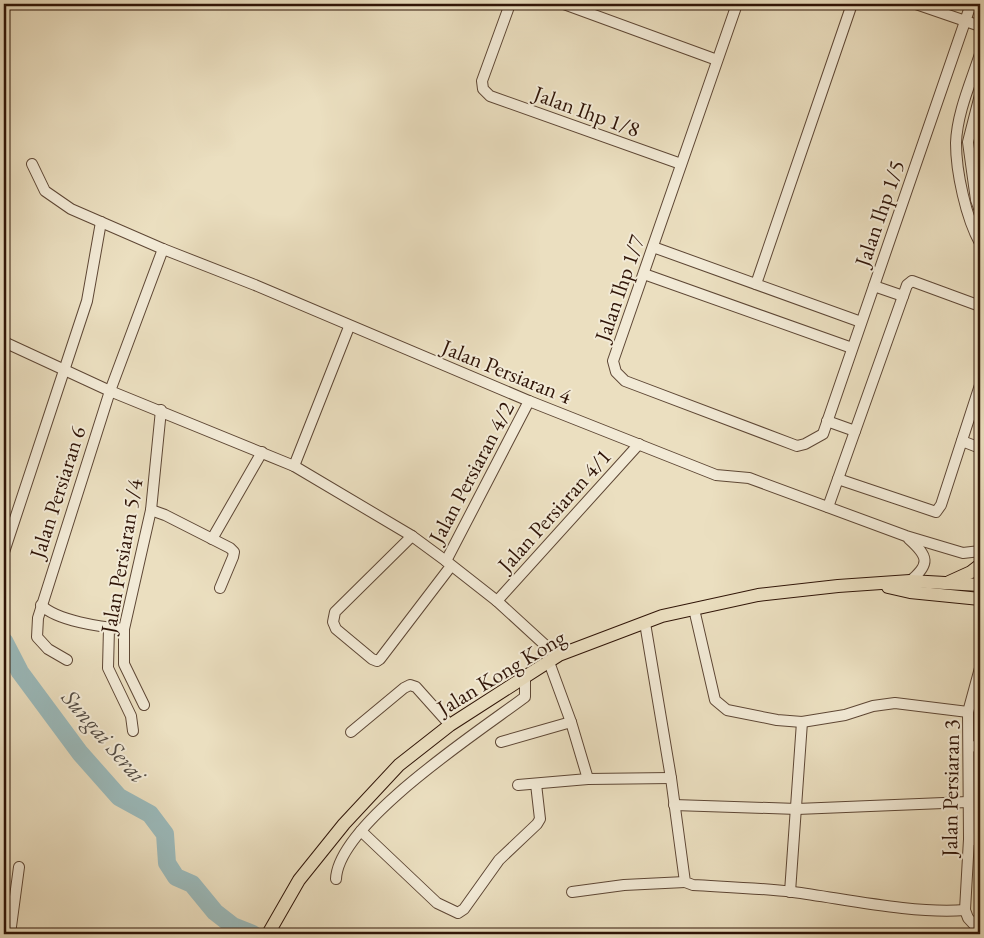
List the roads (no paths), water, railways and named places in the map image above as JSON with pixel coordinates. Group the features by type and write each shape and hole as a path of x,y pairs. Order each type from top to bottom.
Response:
{"main road":[{"path":"946,583 980,566"},
{"name":"Jalan Kong Kong","path":"269,932 299,880 344,824 399,765 450,724 553,659 645,623 694,609 758,595 910,581 980,585"},
{"name":"Jalan Kong Kong","path":"873,584 910,592 978,599"}],"street":[{"name":"Jalan Ihp 1/8","path":"510,4 482,81 483,89 490,96 681,164"},
{"path":"564,4 717,60"},
{"name":"Jalan Ihp 1/7","path":"737,4 613,361 616,372 625,381 798,446 823,434"},
{"path":"756,284 852,4"},
{"path":"916,4 980,26"},
{"name":"Jalan Ihp 1/5","path":"823,434 971,4"},
{"path":"980,54 968,90 956,143 964,203 980,243"},
{"path":"980,95 968,142 976,200 980,211"},
{"name":"Jalan Persiaran 4","path":"32,164 45,191 58,201 101,222 163,250 255,285 349,327 529,401 716,474 749,478 906,536 963,553 980,550"},
{"path":"4,552 87,301 101,222"},
{"path":"653,247 861,322"},
{"name":"Jalan Persiaran 6","path":"67,660 48,649 37,637 36,629 41,606 110,390 163,250"},
{"path":"644,274 852,348"},
{"path":"828,507 907,285 912,281 980,306"},
{"path":"874,286 903,296"},
{"path":"294,466 349,327"},
{"path":"4,342 110,390 294,466 412,536 497,601 553,659 588,779"},
{"path":"838,479 936,512 962,442 980,385"},
{"name":"Jalan Persiaran 4/2","path":"412,536 335,612 333,622 336,630 377,661 448,563 529,401"},
{"name":"Jalan Persiaran 5/4","path":"144,705 124,664 124,629 151,510 161,410"},
{"path":"827,421 855,431"},
{"path":"962,442 980,448"},
{"name":"Jalan Persiaran 4/1","path":"497,601 639,444"},
{"path":"212,539 262,452"},
{"path":"151,510 165,515 234,552 234,557 220,588"},
{"path":"906,536 924,554 926,561 923,569 910,581"},
{"path":"978,599 980,585"},
{"path":"41,606 49,613 109,628 124,629"},
{"path":"694,609 718,705 727,710 753,716 802,722 845,715 873,706 895,703 968,712"},
{"path":"645,623 671,778 685,882"},
{"path":"109,628 108,668 131,716 133,731"},
{"name":"Jalan Persiaran 3","path":"965,910 969,839 968,802 975,746 968,712 980,668"},
{"path":"336,879 338,865 361,831 401,790 424,771 525,697 525,676"},
{"path":"351,732 410,685 416,687 450,724"},
{"path":"501,742 571,722"},
{"path":"790,892 802,722"},
{"path":"518,785 588,779 671,778"},
{"path":"361,831 437,903 458,913 464,909 499,860 537,824 540,819 536,784"},
{"path":"674,805 797,809 968,802"},
{"path":"969,839 980,841"},
{"path":"10,934 19,866"},
{"path":"572,892 624,885 685,882 693,885 790,892 949,911 965,910 968,918 980,931"}],"waterway":[{"name":"Sungai Serai","path":"4,641 20,672 80,753 119,797 150,814 165,834 167,863 176,877 192,884 215,912 233,926 253,934"}]}
